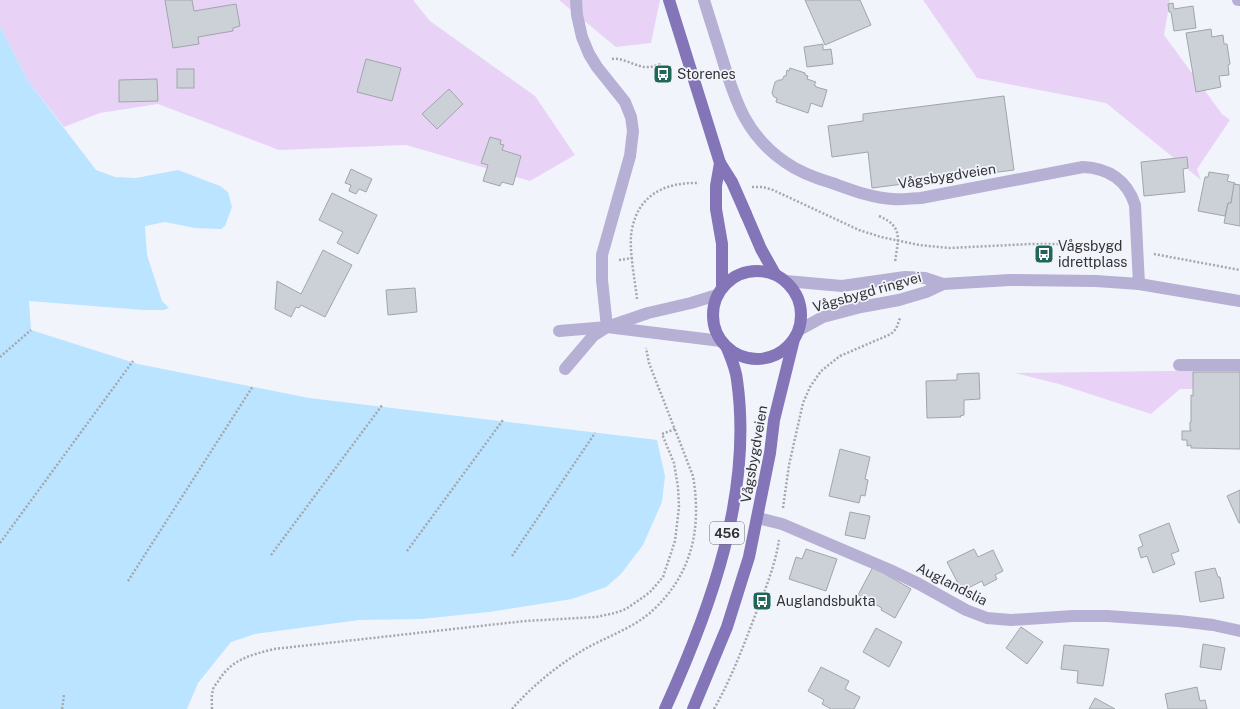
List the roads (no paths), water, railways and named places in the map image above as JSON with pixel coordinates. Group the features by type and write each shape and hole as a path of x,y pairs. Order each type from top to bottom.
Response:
{"main road":[{"name":"456","path":"669,0 720,163 732,182 761,249 775,274"},
{"name":"456","path":"719,291 722,244 716,209 716,186 720,163"},
{"name":"456","path":"724,345 716,334 713,324 713,304 719,291 729,280 739,274 751,270 763,270 775,274 786,281 795,291 801,310 796,334"},
{"path":"724,345 736,354 747,358 758,359 779,353 788,347 796,334"},
{"name":"Vågsbygdveien","path":"692,709 727,628 749,558 770,452 774,420 796,334"},
{"name":"Vågsbygdveien","path":"665,709 683,669 710,599 725,544 735,493 740,455 740,419 737,378 724,345"}],"street":[{"path":"576,0 577,15 582,37 589,54 625,102 631,117 633,131 630,156 602,255 602,280 607,327"},
{"name":"Vågsbygdveien","path":"704,0 740,111 754,134 785,163 802,173 846,188 868,195 894,199 921,198 1083,167 1103,170 1112,174 1122,182 1133,199 1135,205 1139,284"},
{"name":"Vågsbygd ringvei","path":"786,281 842,286 904,277 925,278 943,284"},
{"name":"Vågsbygd ringvei","path":"796,334 823,317 860,307 899,300 926,292 943,284 1050,279 1096,281 1139,284 1240,301"},
{"path":"565,369 592,336 607,327 648,313 691,303 719,291"},
{"path":"559,331 607,327 724,345"},
{"path":"1179,365 1240,365"},
{"name":"Auglandslia","path":"758,518 782,524 890,570 966,610 987,618 1011,620 1073,616 1107,616 1179,621 1213,625 1240,631"}],"water":[{"path":"0,26 28,81 96,170 115,177 136,178 178,170 220,186 228,192 232,207 225,226 221,229 195,228 165,222 145,226 147,255 162,301 169,308 164,310 143,310 29,301 31,330 138,364 309,398 657,440 665,476 662,502 643,545 621,574 606,587 572,599 489,612 421,619 359,620 255,634 231,642 198,683 187,709 0,709"}],"place":[{"name":"Storenes","path":"663,74"},
{"name":"Vågsbygd idrettplass","path":"1044,254"},
{"name":"Auglandsbukta","path":"762,601"}]}
